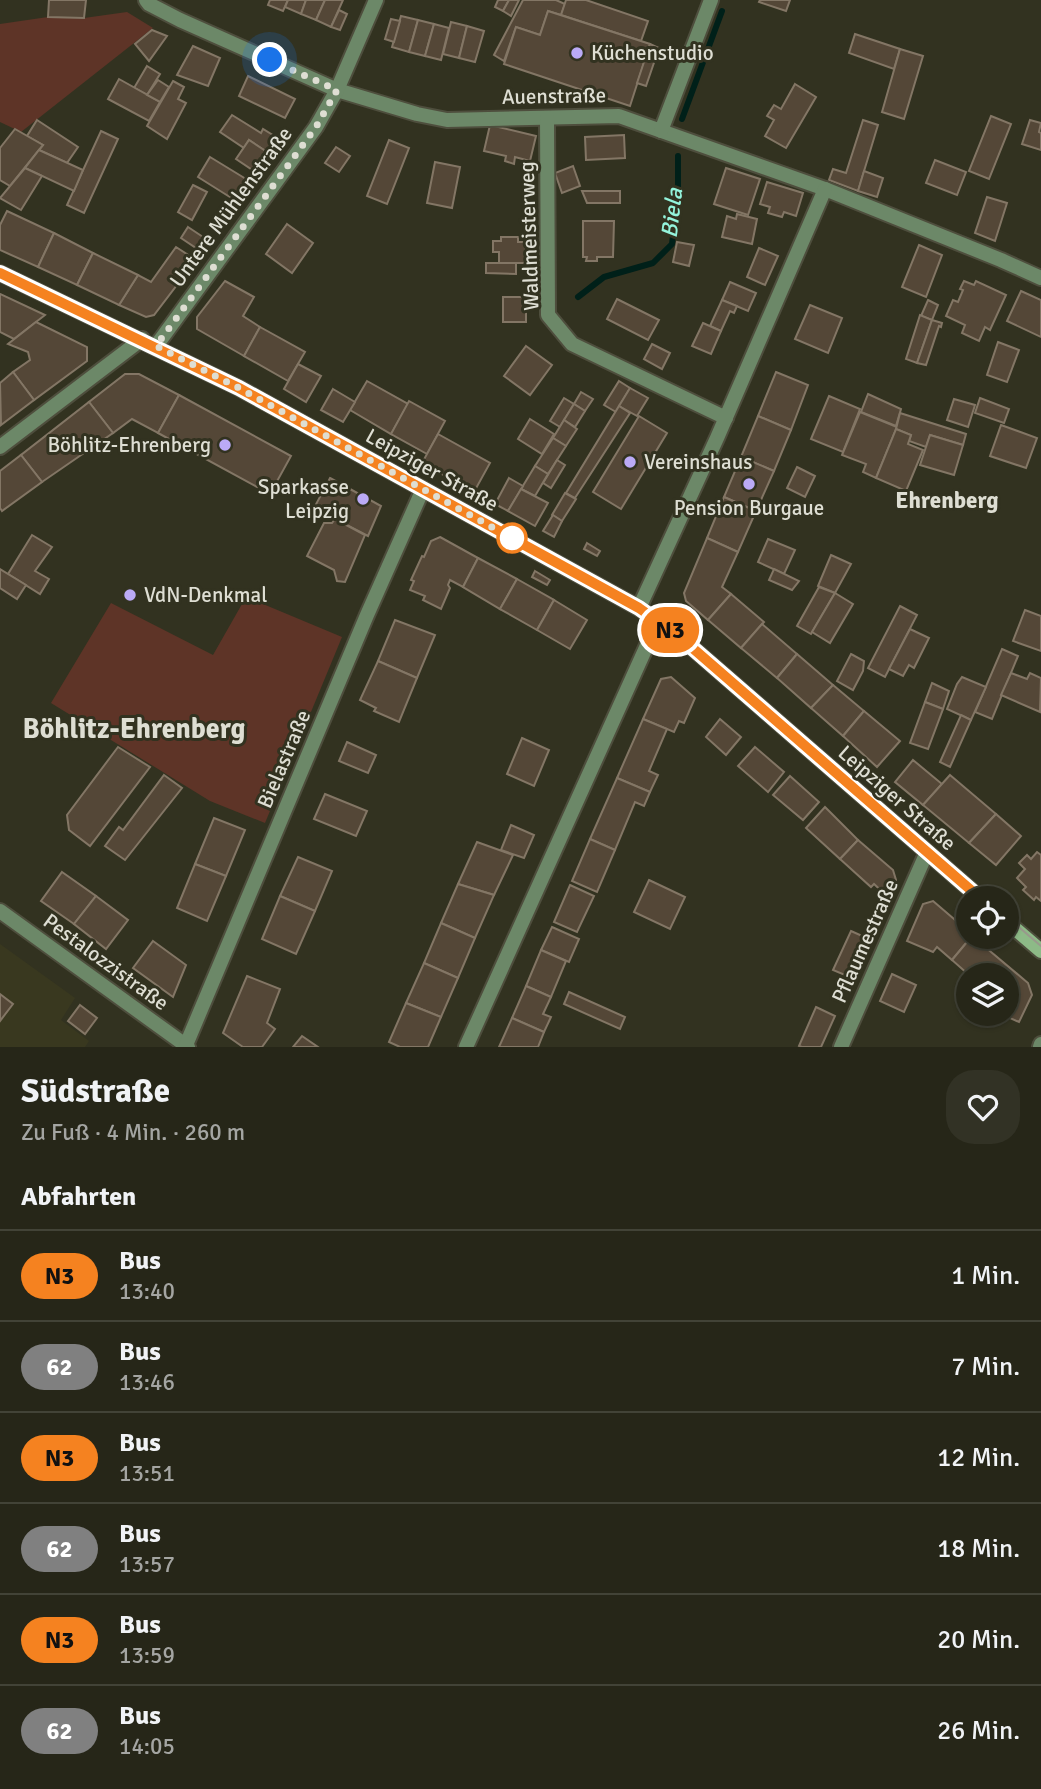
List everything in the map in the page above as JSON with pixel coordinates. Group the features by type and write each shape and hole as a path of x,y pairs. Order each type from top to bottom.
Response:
{"street":[{"name":"Auenstraße","path":"146,0 180,20 337,90 417,114 447,120 618,116 825,189 1041,278"},
{"name":"Untere Mühlenstraße","path":"0,447 149,343 316,127 337,90 376,0"},
{"path":"661,131 711,0"},
{"name":"Waldmeisterweg","path":"547,118 548,315 572,344 726,418"},
{"path":"639,608 726,418 825,189"},
{"name":"Leipziger Straße","path":"0,273 239,388 639,608 658,621 966,886"},
{"name":"Bielastraße","path":"187,1046 367,615 423,489"},
{"path":"467,1047 658,621"},
{"name":"Pflaumestraße","path":"841,1047 927,852"},
{"name":"Pestalozzistraße","path":"0,911 187,1046"},
{"path":"1019,932 1041,951"}],"shaded area":[{"path":"127,12 153,28 21,132 0,122 0,24 48,17 84,18"},
{"path":"246,597 342,637 265,823 210,801 51,703 111,603 213,655"},
{"path":"0,944 75,998 61,1020 89,1041 85,1047 0,1047"}],"building":[{"path":"49,0 86,0 84,18 48,17"},
{"path":"270,0 288,0 283,11 268,5"},
{"path":"288,0 306,0 301,14 285,7"},
{"path":"306,0 325,0 316,20 301,14"},
{"path":"325,0 343,0 331,27 316,20"},
{"path":"498,0 509,0 503,11 495,7"},
{"path":"509,0 519,0 511,16 503,11"},
{"path":"523,0 556,0 565,4 561,15 548,11 540,35 516,27 504,61 494,55"},
{"path":"566,0 586,0 648,21 641,41 561,15"},
{"path":"790,0 786,11 759,2"},
{"path":"339,10 347,14 340,30 331,27"},
{"name":"Küchenstudio","path":"548,11 650,44 630,106 504,64 516,27 540,35"},
{"path":"401,16 418,20 409,52 392,47"},
{"path":"391,19 400,21 394,42 385,39"},
{"path":"418,20 434,24 425,56 409,52"},
{"path":"451,22 467,26 459,58 443,54"},
{"path":"434,24 449,28 441,60 425,56"},
{"path":"467,26 484,31 475,62 459,58"},
{"path":"152,30 167,36 149,61 135,44"},
{"path":"855,34 900,49 894,69 849,53"},
{"path":"650,44 659,48 646,86 637,83"},
{"path":"193,46 220,58 208,86 177,75"},
{"path":"900,49 923,56 904,119 882,112"},
{"path":"147,66 160,74 147,95 134,88"},
{"path":"248,76 295,99 285,118 239,96"},
{"path":"119,79 160,102 149,121 108,99"},
{"path":"158,80 169,87 160,102 147,95"},
{"path":"173,81 184,87 178,99 186,103 167,139 147,126"},
{"path":"795,84 816,97 786,148 765,136 774,120 767,116 774,105 781,109"},
{"path":"232,115 261,133 263,129 276,137 267,152 249,140 244,148 220,132"},
{"path":"991,116 1011,124 989,179 969,171"},
{"path":"37,120 78,147 67,163 39,150 43,145 27,136"},
{"path":"863,120 878,125 858,191 829,180 833,169 846,173"},
{"path":"1030,120 1041,123 1041,150 1022,144"},
{"path":"490,125 536,136 530,161 515,157 514,164 505,161 506,156 484,151"},
{"path":"15,129 43,145 10,186 0,180 0,148"},
{"path":"101,131 118,139 84,213 67,205"},
{"path":"624,135 625,158 586,160 585,137"},
{"path":"249,140 267,152 254,171 236,159"},
{"path":"389,140 409,148 387,204 367,196"},
{"path":"336,147 350,156 339,172 325,163"},
{"path":"39,150 83,170 74,191 25,168"},
{"path":"210,157 246,179 233,199 198,177"},
{"path":"935,160 966,172 957,195 926,183"},
{"path":"435,162 460,167 452,208 427,203"},
{"path":"573,166 580,186 562,193 555,173"},
{"path":"25,168 42,176 21,210 0,198"},
{"path":"726,168 760,179 748,215 714,204"},
{"path":"864,171 883,178 877,197 858,191"},
{"path":"767,182 803,193 796,216 784,212 782,217 768,213 770,207 760,204"},
{"path":"193,185 207,192 192,220 178,212"},
{"path":"582,191 620,191 620,203 587,203"},
{"path":"987,197 1007,203 995,241 975,233"},
{"path":"7,211 54,233 38,267 0,250 0,225"},
{"path":"737,214 757,219 752,244 722,237 727,216 736,219"},
{"path":"583,221 614,221 613,257 597,257 597,261 586,261 587,257 583,257"},
{"path":"287,224 313,243 292,273 266,254"},
{"path":"188,227 209,241 202,252 181,238"},
{"path":"54,233 93,253 77,285 38,267"},
{"path":"501,237 518,237 518,242 526,242 525,263 499,263 499,252 493,252 493,241 501,241"},
{"path":"677,242 694,245 689,266 673,262"},
{"path":"919,245 942,255 926,297 902,287"},
{"path":"176,247 196,260 154,315 146,317 119,305 138,275 151,282"},
{"path":"759,248 778,256 765,285 747,277"},
{"path":"93,253 138,275 119,305 77,285"},
{"path":"486,263 516,263 516,274 486,273"},
{"path":"225,281 254,297 243,316 260,327 244,356 197,329 197,317"},
{"path":"964,281 974,285 976,281 1006,295 990,330 985,327 979,341 962,333 965,325 946,316 953,300 958,302"},
{"path":"730,282 756,293 748,311 722,300"},
{"path":"1021,291 1041,300 1041,337 1007,321"},
{"path":"0,294 45,315 14,339 0,332"},
{"path":"503,297 526,297 526,322 503,322"},
{"path":"617,299 659,320 648,340 607,319"},
{"path":"722,300 737,306 734,313 730,311 721,331 710,326"},
{"path":"928,300 938,305 932,320 921,316"},
{"path":"810,305 842,318 828,353 795,339"},
{"path":"920,315 932,320 917,363 906,359"},
{"path":"932,320 942,323 941,327 939,326 926,365 917,363"},
{"path":"36,322 87,347 87,361 34,400 13,372 30,360 28,352 8,344"},
{"path":"703,323 721,331 711,354 692,346"},
{"path":"260,327 305,352 288,381 244,356"},
{"path":"998,342 1019,350 1007,382 987,375"},
{"path":"652,344 670,353 662,369 644,359"},
{"path":"526,346 552,365 530,395 504,376"},
{"path":"298,364 321,376 306,402 284,389"},
{"path":"13,372 34,400 1,425 0,383"},
{"path":"776,372 808,385 791,430 758,416"},
{"path":"125,374 139,374 179,395 158,433 132,419 113,433 89,402"},
{"path":"367,381 408,404 391,434 350,410"},
{"path":"619,381 630,388 616,412 604,405"},
{"path":"630,388 648,398 637,416 619,406"},
{"path":"333,389 355,402 343,422 321,410"},
{"path":"581,392 593,399 585,411 574,404"},
{"path":"868,394 901,409 896,426 861,412"},
{"name":"Böhlitz-Ehrenberg","path":"179,395 291,456 270,494 158,433"},
{"path":"829,396 860,409 843,452 811,439"},
{"path":"564,398 574,404 560,427 550,421"},
{"path":"980,398 1009,409 1004,423 975,413"},
{"path":"954,399 975,405 968,427 947,420"},
{"path":"409,401 445,421 427,454 391,434"},
{"path":"89,402 113,433 42,482 21,455"},
{"path":"574,404 585,411 575,427 564,420"},
{"path":"619,406 630,413 575,498 566,493"},
{"path":"860,412 897,427 876,478 863,472 866,464 842,455"},
{"path":"900,413 966,434 963,445 930,435 926,447 909,441 911,435 896,429"},
{"name":"Vereinshaus","path":"639,416 667,433 621,509 593,492"},
{"path":"758,416 791,430 774,471 741,457"},
{"path":"530,419 554,434 542,454 518,439"},
{"path":"564,420 577,429 566,446 553,438"},
{"path":"1001,425 1037,438 1026,468 990,456"},
{"path":"896,429 911,435 908,444 923,450 906,491 876,478"},
{"path":"438,434 490,463 474,492 422,463"},
{"path":"930,435 963,445 954,475 920,465"},
{"path":"553,438 566,446 548,474 535,466"},
{"path":"21,455 42,482 2,511 0,471"},
{"name":"Pension Burgaue","path":"741,457 774,471 756,511 724,497"},
{"path":"557,460 565,465 551,488 543,483"},
{"path":"535,466 548,474 535,496 521,489"},
{"path":"797,467 815,476 805,497 787,488"},
{"path":"330,478 381,506 368,536 314,508"},
{"path":"509,478 523,486 508,511 495,504"},
{"path":"521,489 548,503 535,526 508,511"},
{"path":"565,493 576,499 562,521 552,515"},
{"path":"724,497 756,511 738,552 707,538"},
{"path":"553,515 562,521 554,537 543,531"},
{"path":"335,519 365,535 345,582 337,581 334,570 307,556 324,523 332,523"},
{"path":"32,535 52,547 35,571 49,579 40,594 8,574"},
{"path":"440,537 478,558 463,587 450,580 450,588 441,609 423,600 425,596 410,590 414,581 411,580 422,556 424,557 431,541"},
{"path":"707,538 738,552 722,587 731,594 708,620 686,601 684,593"},
{"path":"768,539 795,550 784,574 758,562"},
{"path":"587,543 600,551 597,556 584,549"},
{"path":"831,555 851,564 835,593 818,586"},
{"path":"478,558 517,579 500,609 463,587"},
{"path":"0,569 26,585 17,599 0,588"},
{"path":"774,569 799,581 792,590 769,580"},
{"path":"535,571 550,580 547,585 532,577"},
{"path":"517,579 554,600 537,630 500,609"},
{"path":"819,587 835,593 811,634 797,626"},
{"path":"835,593 853,604 830,643 812,632"},
{"path":"731,594 764,622 741,648 708,620"},
{"path":"554,600 587,620 570,649 537,630"},
{"path":"900,606 917,615 885,677 868,668"},
{"path":"1025,610 1041,616 1041,651 1013,641"},
{"path":"395,620 435,635 417,678 378,661"},
{"path":"762,624 797,654 777,678 741,648"},
{"path":"910,629 929,638 914,668 909,665 903,676 889,669"},
{"path":"1002,649 1018,656 992,719 975,712"},
{"path":"797,654 833,685 811,708 777,678"},
{"path":"851,654 864,661 863,671 853,690 837,681"},
{"path":"378,661 417,678 399,722 374,711 376,708 360,700"},
{"path":"1011,673 1027,679 1030,673 1041,678 1040,712 1001,695"},
{"path":"671,677 695,698 684,723 679,721 674,732 643,719 661,679"},
{"path":"962,677 986,687 971,720 947,709"},
{"path":"932,683 949,691 943,709 925,702"},
{"path":"833,685 864,711 843,736 811,708"},
{"path":"925,702 943,709 928,749 910,743"},
{"path":"864,711 900,741 877,767 843,736"},
{"path":"961,715 971,720 950,767 940,762"},
{"path":"643,719 667,729 649,771 658,775 650,792 617,778"},
{"path":"720,719 741,737 726,755 706,737"},
{"path":"522,738 549,750 534,786 507,774"},
{"path":"347,742 376,755 368,773 339,761"},
{"path":"118,747 150,767 90,846 69,830 67,815"},
{"path":"755,747 784,772 768,792 738,766"},
{"path":"913,760 942,784 923,805 895,782"},
{"path":"164,775 182,788 125,860 105,846 119,827 123,830"},
{"path":"950,775 996,814 969,843 923,805"},
{"path":"790,776 819,802 803,820 773,795"},
{"path":"617,778 650,792 644,806 635,802 615,850 590,839"},
{"path":"325,794 367,811 356,836 314,819"},
{"path":"825,807 858,840 840,859 806,828"},
{"path":"996,814 1021,836 996,865 969,843"},
{"path":"214,818 245,830 226,876 195,864"},
{"path":"511,825 534,835 524,858 501,850"},
{"path":"590,839 615,850 597,892 572,881"},
{"path":"858,840 893,870 896,880 888,897 874,884 871,887 840,859"},
{"path":"477,842 513,855 494,895 458,884"},
{"path":"1037,852 1041,855 1041,901 1036,897 1034,900 1023,890 1026,887 1017,878 1025,869 1019,863 1027,855 1031,859"},
{"path":"298,857 332,871 315,911 280,896"},
{"path":"195,864 226,876 207,921 177,908"},
{"path":"62,872 96,896 74,924 41,901"},
{"path":"649,880 685,897 670,929 634,912"},
{"path":"458,884 494,895 475,938 441,923"},
{"path":"570,885 594,896 577,932 554,922"},
{"path":"96,896 128,920 106,949 74,924"},
{"path":"280,896 315,911 296,954 262,939"},
{"path":"933,901 956,921 956,949 961,949 952,960 937,947 933,952 907,941 923,904"},
{"path":"441,923 475,938 458,978 424,963"},
{"path":"552,927 579,939 569,962 541,950"},
{"path":"851,931 869,939 852,978 833,970"},
{"path":"153,941 186,965 173,997 133,968"},
{"path":"961,949 987,949 1004,963 956,964 952,960"},
{"path":"541,950 566,961 551,997 526,986"},
{"path":"424,963 458,978 441,1017 406,1003"},
{"path":"892,974 916,985 904,1012 880,1001"},
{"path":"1019,975 1028,983 1032,995 1019,1022"},
{"path":"247,976 280,989 267,1023 275,1029 262,1047 243,1047 223,1033"},
{"path":"526,986 551,997 543,1014 551,1017 544,1032 512,1018"},
{"path":"569,992 625,1017 620,1029 564,1004"},
{"path":"0,994 13,1004 0,1021"},
{"path":"406,1003 441,1017 428,1047 400,1047 389,1042"},
{"path":"80,1005 97,1018 85,1034 68,1021"},
{"path":"816,1007 835,1016 821,1047 799,1046"},
{"path":"512,1018 544,1032 538,1047 499,1047"},
{"path":"302,1036 318,1047 293,1047"}],"waterway":[{"name":"Biela","path":"682,119 722,11"},
{"name":"Biela","path":"578,297 604,277 653,263 672,244 678,190 678,156"}],"tram line":[{"path":"142,339 241,384 625,595 660,617 972,886"},
{"path":"1019,927 1041,946"}],"bus line":[{"name":"N3","path":"0,273 239,388 639,608 681,638 966,886"}],"place":[{"name":"Küchenstudio","path":"577,53"},
{"name":"Böhlitz-Ehrenberg","path":"225,445"},
{"name":"Vereinshaus","path":"630,462"},
{"name":"Pension Burgaue","path":"749,484"},
{"name":"Sparkasse Leipzig","path":"363,499"},
{"name":"VdN-Denkmal","path":"130,595"}],"district":[{"name":"Ehrenberg","path":"947,500"},
{"name":"Böhlitz-Ehrenberg","path":"134,729"}],"route":[{"path":"270,60 337,90 316,127 156,346 239,388 512,538"}]}
